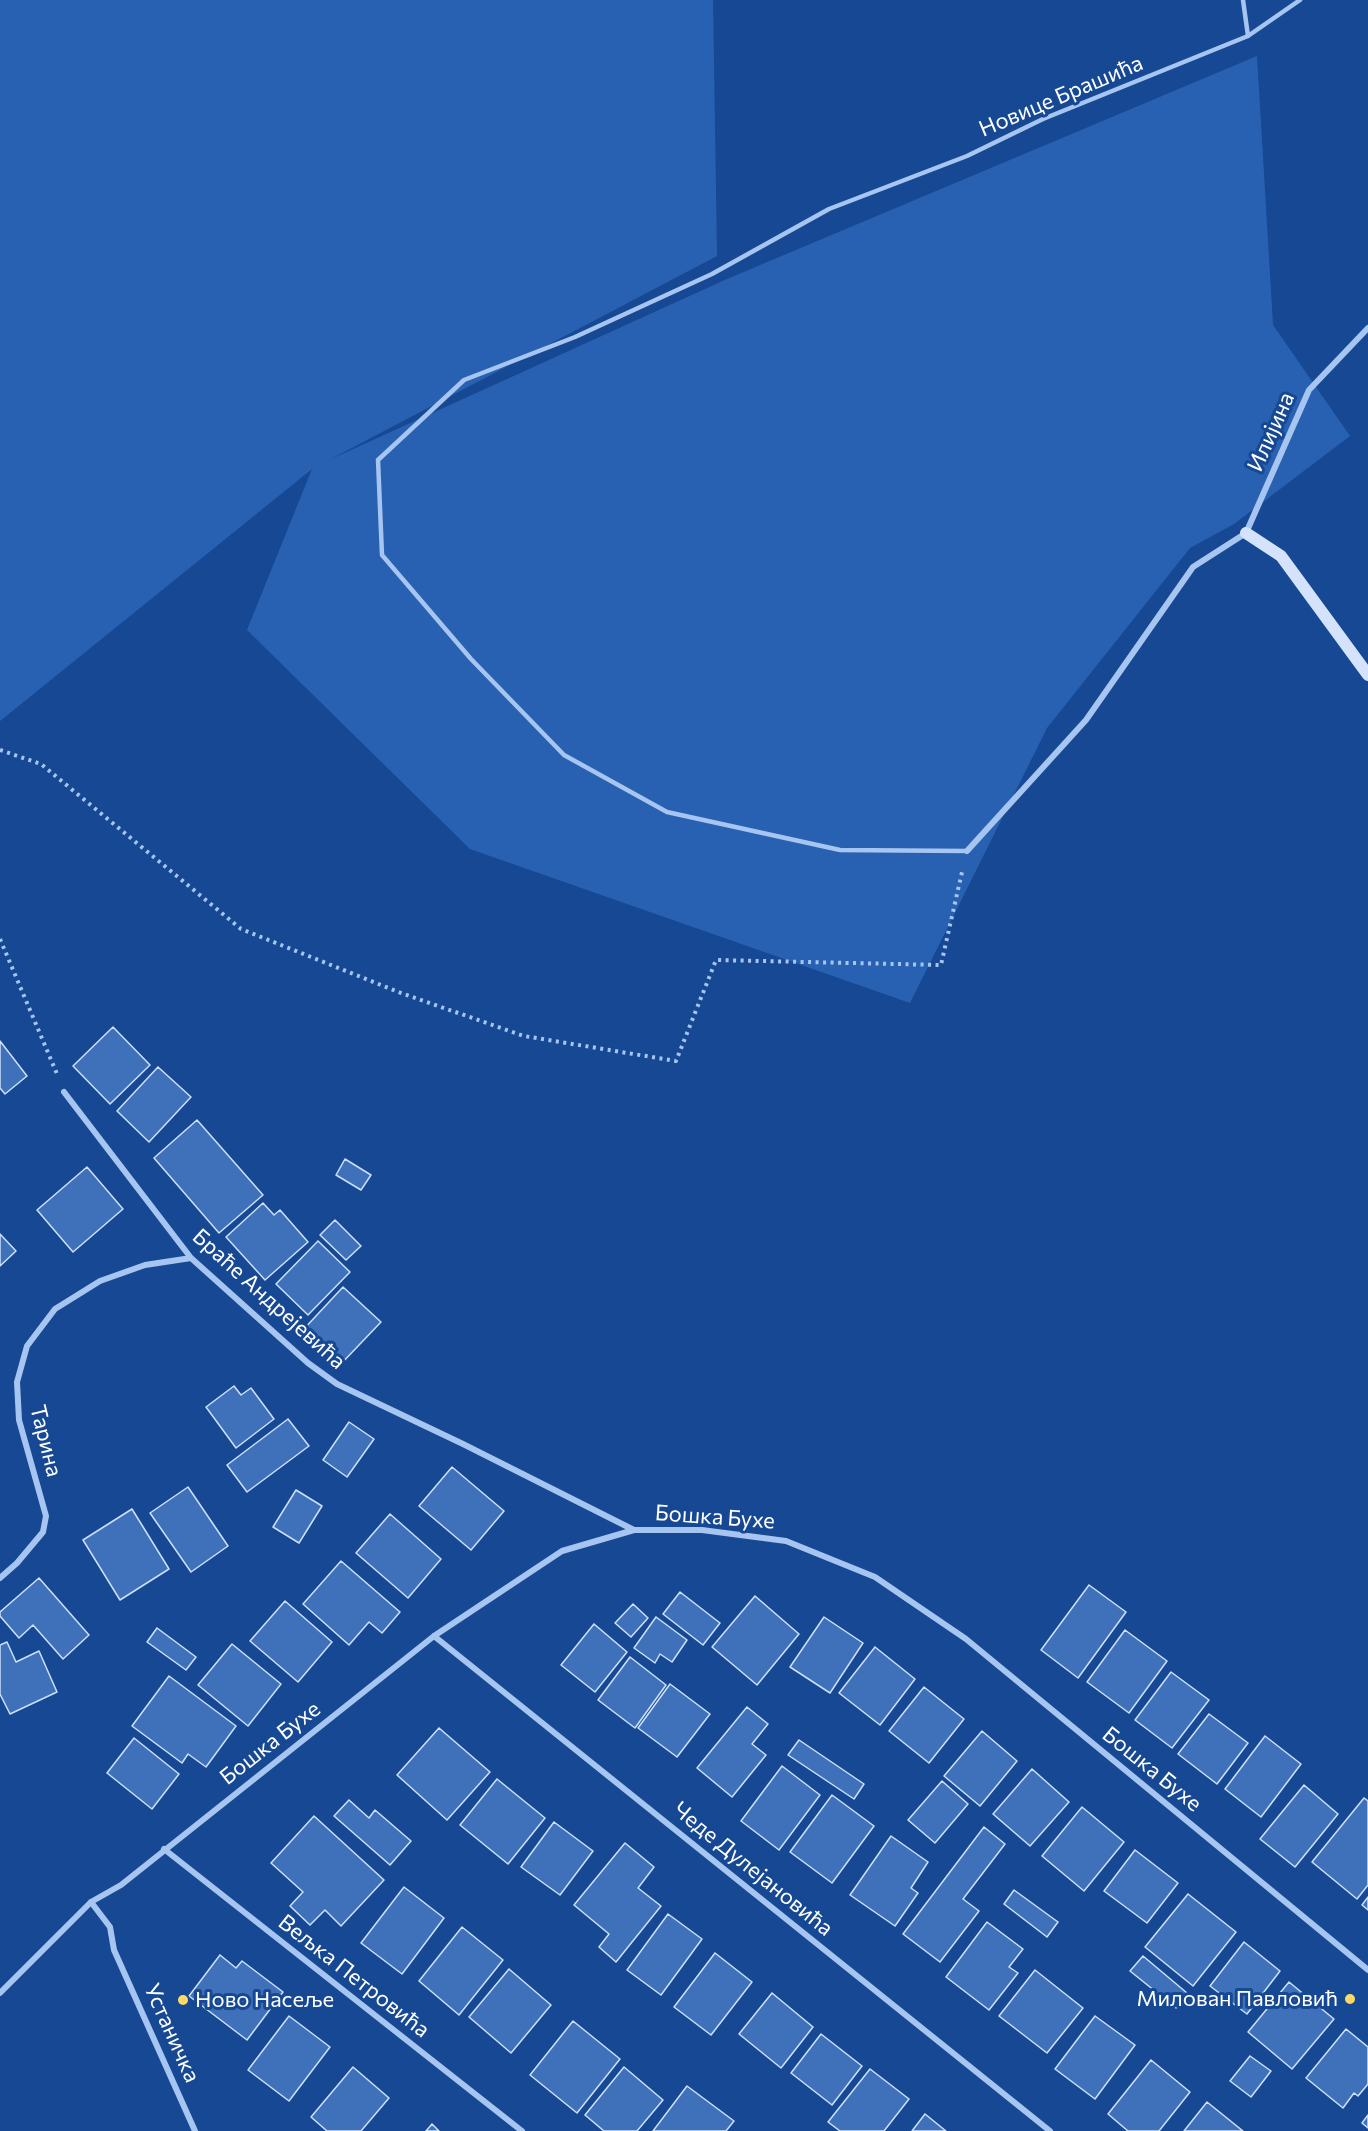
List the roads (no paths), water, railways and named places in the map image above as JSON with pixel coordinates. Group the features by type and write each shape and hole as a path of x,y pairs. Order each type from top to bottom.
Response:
{"street":[{"name":"Илијина","path":"1246,533 1309,390 1368,328"},
{"path":"968,851 1086,720 1192,567 1246,533 1281,556 1368,675"},
{"name":"Браће Андрејевића","path":"64,1092 191,1258 308,1363 337,1384 634,1530"},
{"name":"Тарина","path":"0,1578 17,1563 43,1532 46,1516 19,1420 16,1382 27,1346 55,1309 100,1281 145,1265 191,1258"},
{"name":"Бошка Бухе","path":"0,1993 91,1902 121,1885 434,1636 562,1551 634,1530 702,1530 786,1541 875,1577 966,1639 1368,1970"},
{"name":"Чеде Дулејановића","path":"434,1636 1050,2131"},
{"name":"Вељка Петровића","path":"164,1849 522,2131"},
{"name":"Устаничка","path":"91,1902 110,1927 114,1950 195,2131"}],"lane":[{"path":"1243,0 1248,36"},
{"name":"Новице Брашића","path":"968,851 840,850 667,812 564,755 471,658 382,555 378,460 464,380 575,337 712,274 829,209 967,156 1043,119 1248,36 1300,0"}],"place":[{"name":"Милован Павловић","path":"1350,1999"},
{"name":"Ново Насеље","path":"183,2000"}]}
